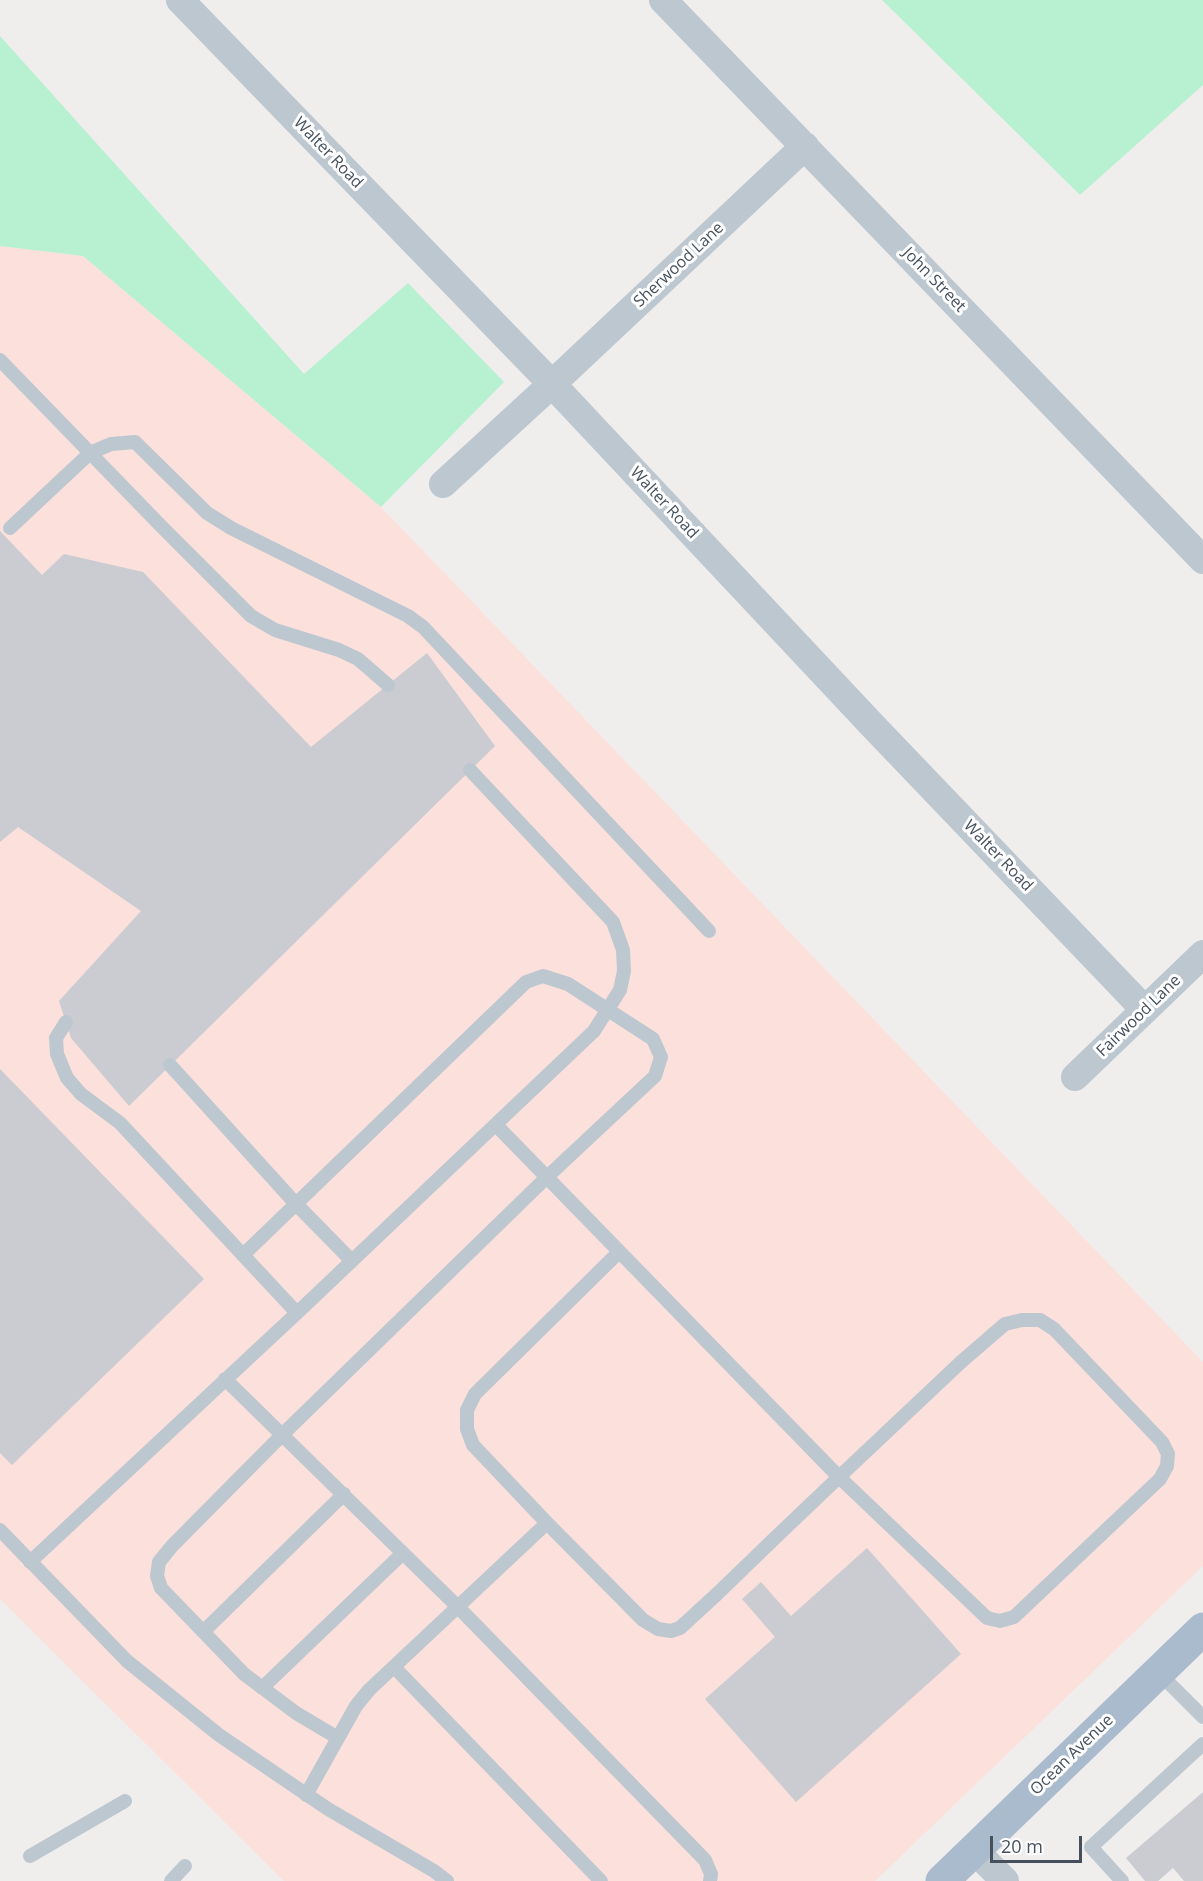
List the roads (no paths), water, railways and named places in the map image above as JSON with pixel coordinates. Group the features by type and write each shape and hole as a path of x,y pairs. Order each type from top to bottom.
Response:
{"main road":[{"name":"Ocean Avenue","path":"942,1881 1203,1629"}],"street":[{"name":"Walter Road","path":"180,0 552,384 1145,1010"},
{"name":"John Street","path":"663,0 1203,560"},
{"name":"Sherwood Lane","path":"443,484 805,146"},
{"name":"Fairwood Lane","path":"1075,1077 1203,954"},
{"path":"974,1850 1005,1881"}],"lane":[{"path":"0,360 251,616 275,630 339,650 358,659 388,685"},
{"path":"10,528 90,453 111,444 135,442 207,513 231,528 415,621 709,931"},
{"path":"30,1562 594,1031 609,1010 620,990 624,971 623,950 613,922 470,770"},
{"path":"243,1256 526,982 543,975 568,984 654,1040 661,1057 655,1076 547,1177 283,1434 159,1562 157,1576 161,1588 244,1674 296,1713 338,1738"},
{"path":"66,1022 56,1038 57,1054 67,1078 81,1094 120,1123 297,1313"},
{"path":"170,1065 296,1204 351,1260"},
{"path":"495,1125 839,1477 987,1618 1000,1621 1014,1617 1160,1479 1167,1466 1168,1454 1162,1442 1054,1329 1040,1320 1022,1320 1005,1324 987,1338 839,1477 680,1628 671,1631 658,1629 643,1620 547,1523 473,1444 467,1429 467,1410 475,1394 619,1252"},
{"path":"225,1379 458,1607 705,1860 711,1874 710,1881"},
{"path":"204,1631 344,1494"},
{"path":"306,1795 356,1706 369,1690 547,1523"},
{"path":"0,1530 127,1661 219,1736 306,1795 447,1881"},
{"path":"262,1688 403,1552"},
{"path":"394,1667 601,1881"},
{"path":"1158,1672 1203,1717"},
{"path":"1122,1881 1091,1847 1203,1744"},
{"path":"30,1856 125,1801"},
{"path":"171,1881 185,1866"}]}
